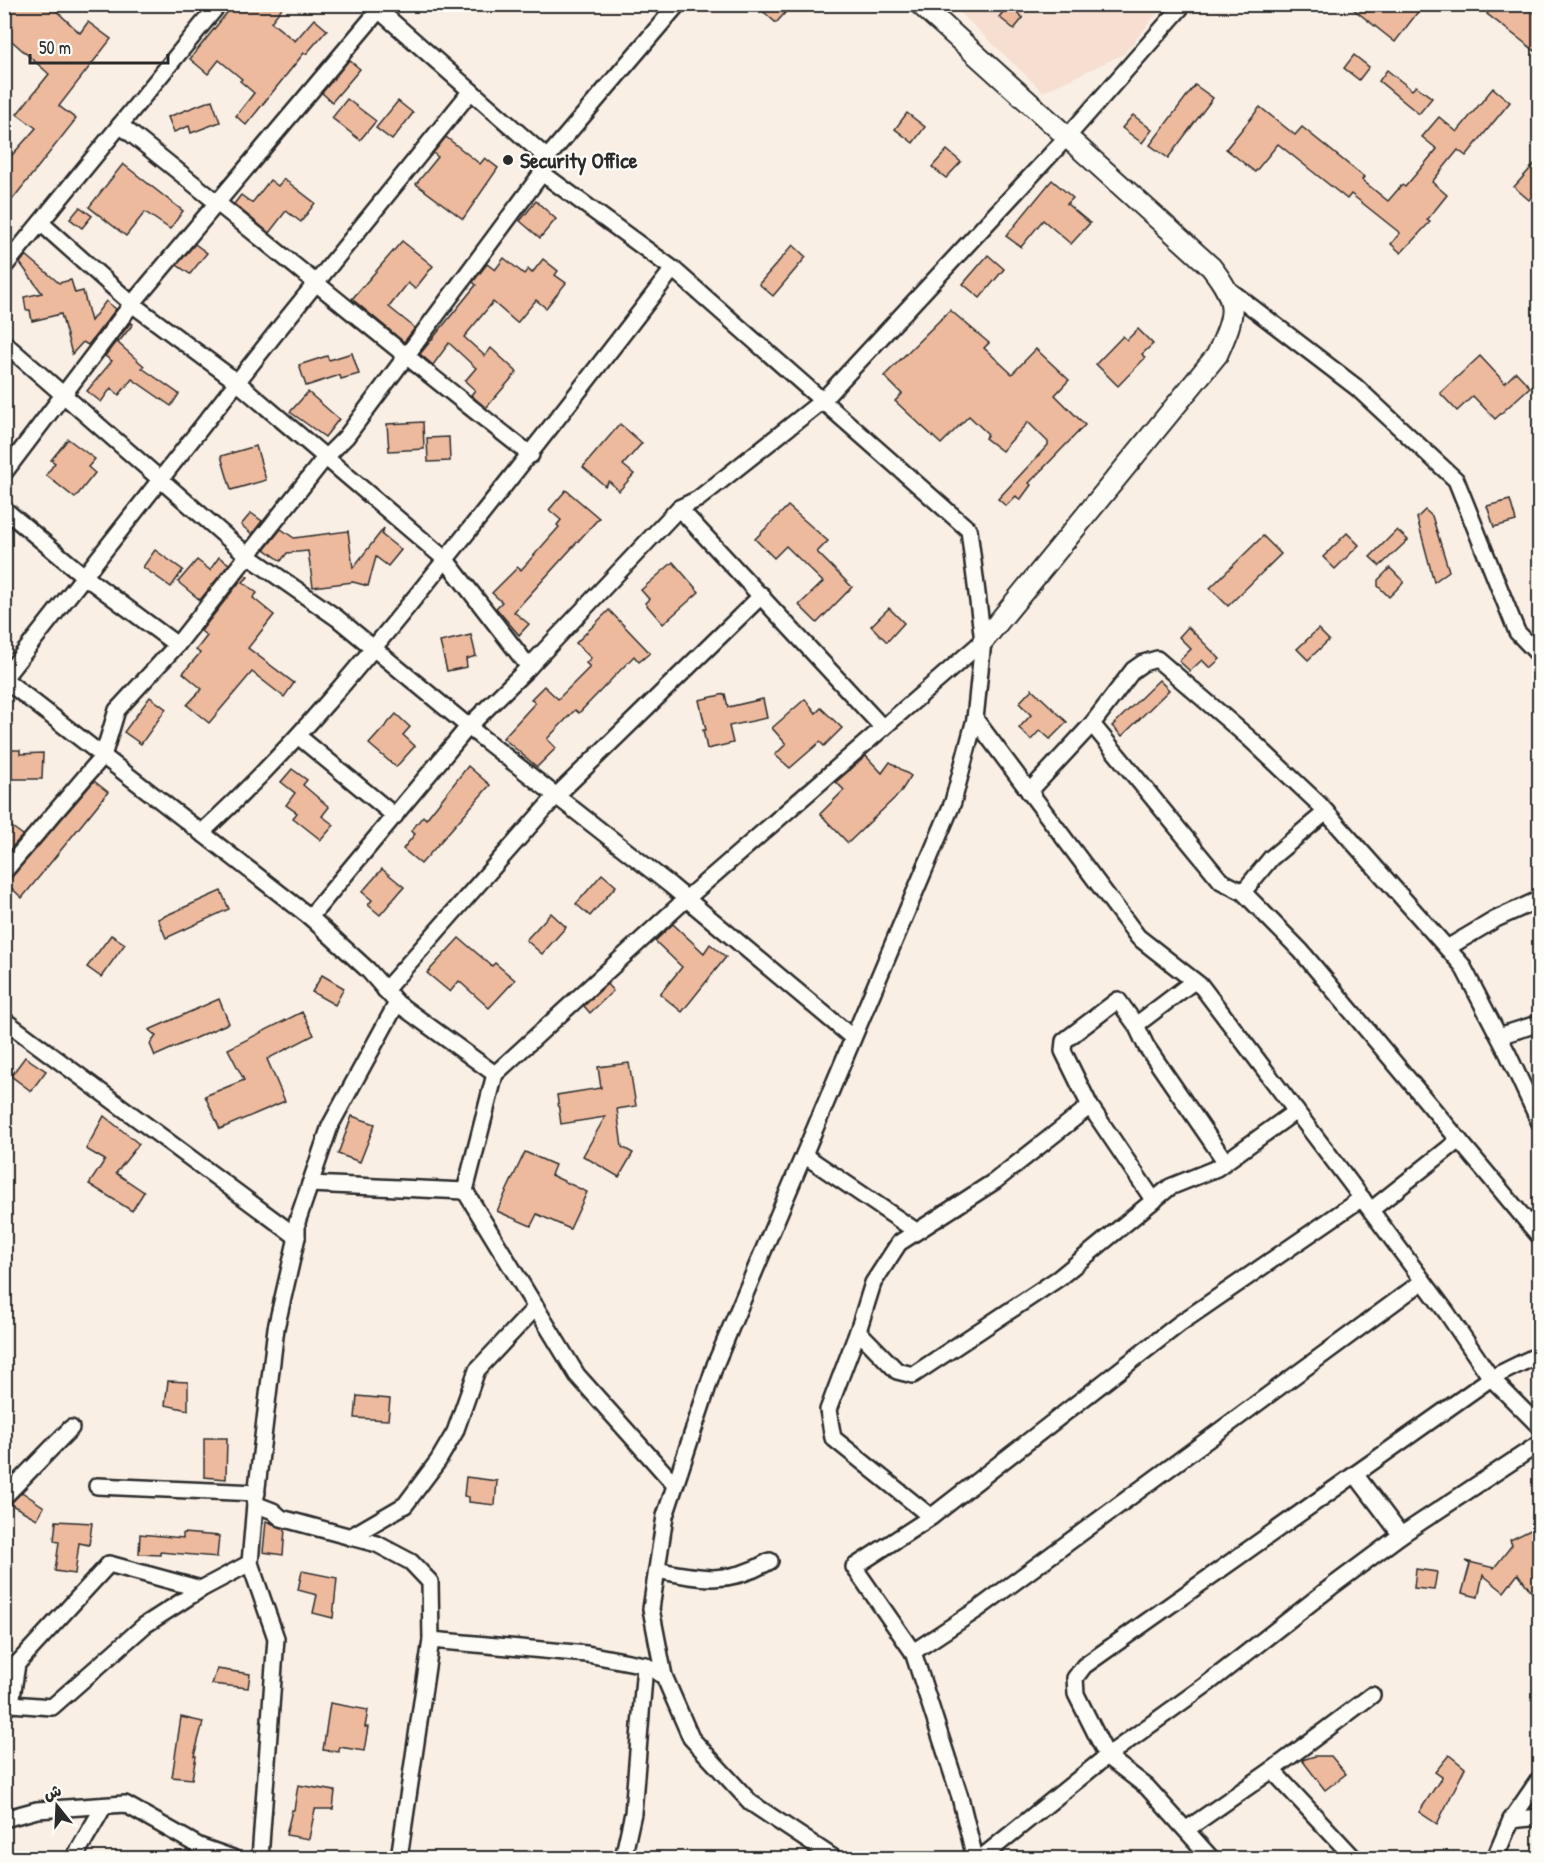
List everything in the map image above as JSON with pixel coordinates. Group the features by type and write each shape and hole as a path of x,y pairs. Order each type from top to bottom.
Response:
{"street":[{"path":"4,267 219,4"},
{"path":"4,872 103,756 117,710 177,645 324,459 346,437 542,173 547,158 678,4"},
{"path":"920,4 1211,267 1228,289 1356,387 1456,480 1517,632 1539,656"},
{"path":"310,917 468,727 529,667 679,508 698,499 822,401 1068,136 1184,4"},
{"path":"4,472 65,395 132,304 218,203 376,7 547,158"},
{"path":"471,91 317,281 4,679 310,917 368,970 397,1003 495,1074"},
{"path":"120,125 317,281 404,357 531,455"},
{"path":"542,173 673,269 969,530 983,641 975,719 953,802 716,1365 665,1516 651,1610 664,1676 692,1738 751,1803 834,1858"},
{"path":"40,223 132,304 237,382 324,459 446,560 529,667"},
{"path":"201,833 255,784 375,649 531,455 673,269"},
{"path":"675,1485 577,1375 465,1191 495,1074 686,899 983,641 1217,355 1233,320 1228,289"},
{"path":"4,344 247,555 337,618 468,727 686,899 853,1038"},
{"path":"4,508 84,576 177,645"},
{"path":"679,508 883,728"},
{"path":"385,990 556,796 762,595"},
{"path":"1029,792 1092,724 1133,670 1143,663 1157,659 1250,739 1326,812 1462,965 1499,1036 1539,1123"},
{"path":"975,719 1138,937 1202,987 1423,1281 1491,1378 1539,1427"},
{"path":"1092,724 1221,881 1244,892 1301,951 1459,1140 1533,1217 1539,1237"},
{"path":"298,736 395,816"},
{"path":"1244,892 1271,858 1326,812"},
{"path":"4,847 17,857"},
{"path":"1447,948 1496,919 1539,899"},
{"path":"1136,1025 1194,981"},
{"path":"1154,1201 1090,1106 1063,1051 1064,1041 1118,1000 1136,1025 1146,1046 1226,1161"},
{"path":"260,1858 276,1638 249,1563 276,1328 297,1237 297,1222 330,1126 397,1003"},
{"path":"4,1020 297,1237"},
{"path":"1499,1036 1539,1023"},
{"path":"931,1517 833,1438 828,1410 858,1331 873,1283 899,1243 995,1181 1090,1106"},
{"path":"858,1331 897,1371 913,1375 1059,1278 1170,1187 1217,1168 1296,1111"},
{"path":"975,1858 960,1797 913,1652 854,1568 931,1517 1179,1324 1366,1204 1459,1140"},
{"path":"804,1155 916,1231"},
{"path":"310,1184 465,1191"},
{"path":"913,1652 978,1609 1423,1281"},
{"path":"350,1537 405,1505 438,1461 455,1432 477,1370 536,1307"},
{"path":"1211,1858 1147,1787 1107,1756 1076,1694 1075,1678 1084,1666 1491,1378 1539,1354"},
{"path":"4,1497 71,1428"},
{"path":"981,1858 1107,1756 1207,1684 1401,1535 1539,1443"},
{"path":"1355,1474 1401,1535"},
{"path":"97,1486 256,1499 281,1518 389,1550 411,1563 430,1582 431,1640 399,1858"},
{"path":"657,1570 706,1580 753,1570 770,1561"},
{"path":"201,1589 109,1564 17,1664 8,1707 52,1707 145,1624 201,1589 249,1563"},
{"path":"431,1640 587,1654 645,1665 664,1676"},
{"path":"623,1858 633,1813 645,1665"},
{"path":"1186,1829 1272,1770 1372,1695"},
{"path":"1272,1770 1354,1858"},
{"path":"1495,1858 1511,1820 1539,1778"},
{"path":"4,1820 37,1810 125,1804 199,1846 233,1858"},
{"path":"74,1858 104,1806"},
{"path":"1511,1820 1539,1817"}],"shaded area":[{"path":"952,5 1164,5 1124,54 1043,92"}],"building":[{"path":"4,4 49,4 80,33 88,22 111,39 59,106 76,119 4,210 4,164 36,128 17,114 49,74 4,34"},
{"path":"234,4 285,4 271,22 295,41 314,19 327,30 306,54 304,53 246,125 236,116 254,93 240,81 242,79 219,60 208,74 190,59"},
{"path":"755,4 793,4 776,23"},
{"path":"1347,4 1424,4 1395,42"},
{"path":"1494,4 1524,4 1539,17 1539,54 1487,14"},
{"path":"1009,5 1023,18 1014,29 999,17"},
{"path":"1354,55 1369,67 1359,80 1344,68"},
{"path":"349,60 360,69 332,102 322,93"},
{"path":"1387,70 1412,90 1416,86 1432,98 1419,114 1379,81"},
{"path":"1195,85 1213,98 1168,158 1150,145"},
{"path":"1493,88 1510,102 1466,156 1458,150 1432,182 1447,195 1427,220 1430,222 1401,253 1391,244 1400,233 1351,194 1347,199 1278,144 1255,172 1226,149 1260,107 1295,135 1302,127 1364,177 1362,180 1388,201 1402,185 1405,187 1437,149 1422,137 1439,117 1457,132"},
{"path":"347,99 376,121 360,140 332,118"},
{"path":"212,100 220,122 191,133 189,126 174,132 168,117"},
{"path":"398,101 413,113 392,140 376,128"},
{"path":"907,113 925,127 913,143 895,129"},
{"path":"1133,115 1152,130 1142,143 1122,128"},
{"path":"446,137 480,164 485,158 498,168 463,219 416,184 438,157 433,153"},
{"path":"947,150 961,162 946,178 932,167"},
{"path":"1539,159 1539,188 1529,200 1514,187"},
{"path":"123,164 183,211 170,229 145,212 126,236 89,207"},
{"path":"284,179 315,203 301,222 286,211 269,233 234,204 241,195 252,203 270,180 278,186"},
{"path":"1052,180 1073,198 1067,204 1090,223 1071,244 1043,220 1021,247 1006,236"},
{"path":"536,201 556,219 540,238 520,221"},
{"path":"80,207 92,216 82,228 70,219"},
{"path":"402,241 433,266 415,289 408,283 389,307 415,328 404,342 352,299"},
{"path":"195,244 207,253 190,274 177,265"},
{"path":"793,245 806,257 773,296 759,284"},
{"path":"26,255 59,283 71,280 75,293 83,291 91,321 106,301 116,309 88,345 83,342 72,354 61,314 32,321 30,310 26,310 24,297 42,293 20,263"},
{"path":"988,255 1004,269 980,298 963,284"},
{"path":"504,258 524,274 528,269 532,273 543,259 558,271 555,275 566,283 546,308 536,300 517,323 493,302 464,337 485,356 491,348 517,372 486,408 471,395 475,390 465,381 476,368 449,343 433,365 420,354 476,285 473,282 487,264 495,270"},
{"path":"950,310 989,343 984,348 1012,374 1036,349 1069,380 1055,395 1085,425 1029,483 1031,485 1020,500 1016,496 1006,506 998,499 1048,445 1048,442 1028,422 1002,451 985,438 988,434 969,416 941,444 895,401 902,394 884,376"},
{"path":"131,322 133,324 118,343 144,366 142,368 179,394 171,406 132,379 119,395 111,388 101,402 87,391 112,361 105,356"},
{"path":"1138,329 1153,344 1142,354 1145,358 1118,386 1096,364 1123,336 1127,340"},
{"path":"352,353 359,374 341,379 340,375 306,386 299,365 327,356 329,360"},
{"path":"1480,356 1505,383 1516,372 1530,387 1495,419 1473,396 1457,411 1440,393"},
{"path":"308,392 339,419 325,437 290,412"},
{"path":"423,422 424,449 389,451 387,424"},
{"path":"620,424 642,443 623,465 634,474 619,491 609,481 605,486 583,467"},
{"path":"449,437 450,461 428,462 427,438"},
{"path":"68,439 95,459 88,467 95,473 75,498 46,475 55,463 51,460"},
{"path":"256,446 266,480 231,490 221,456"},
{"path":"566,490 599,518 514,612 529,624 519,635 496,608 502,602 492,593 518,567 521,570 559,527 557,525 561,520 549,510"},
{"path":"1510,500 1516,521 1494,527 1487,506"},
{"path":"788,506 828,541 817,552 852,587 817,623 799,605 823,582 786,546 774,558 755,539"},
{"path":"1425,510 1432,516 1449,571 1434,582 1417,518"},
{"path":"251,513 262,521 252,534 241,525"},
{"path":"384,528 382,535 401,550 388,566 376,557 368,586 353,582 313,587 308,551 287,553 281,561 265,549 281,529 294,538 348,531 353,568"},
{"path":"1397,530 1408,540 1380,566 1370,557"},
{"path":"1347,533 1359,545 1335,569 1323,557"},
{"path":"1263,536 1281,554 1228,606 1210,588"},
{"path":"155,550 183,570 171,587 143,567"},
{"path":"219,557 229,564 200,600 178,582 197,560 210,570"},
{"path":"673,562 699,592 663,624 645,603 649,599 641,590"},
{"path":"1390,568 1404,582 1389,597 1378,586 1378,580"},
{"path":"245,575 248,577 243,582 257,593 253,598 274,615 248,648 294,683 284,697 252,672 209,723 187,705 202,689 183,673 200,653 196,650 207,636 201,631"},
{"path":"889,608 904,623 887,642 871,626"},
{"path":"609,610 650,653 639,662 634,656 579,713 575,710 547,739 556,748 537,767 503,738 535,703 531,699 544,686 558,699 590,667 586,663 591,658 576,643"},
{"path":"1188,627 1220,659 1210,668 1202,660 1190,671 1179,661 1191,649 1179,637"},
{"path":"1318,629 1329,640 1308,660 1297,649"},
{"path":"471,635 476,656 466,659 467,667 447,671 440,642"},
{"path":"1159,680 1169,690 1122,736 1112,726"},
{"path":"1032,689 1067,722 1050,739 1040,730 1031,740 1019,728 1031,715 1019,703"},
{"path":"725,694 728,707 763,699 767,718 729,726 733,743 707,749 703,730 706,730 699,700"},
{"path":"150,697 166,709 141,744 124,732"},
{"path":"805,699 816,713 821,708 842,728 824,746 820,742 790,768 775,755 786,744 772,728"},
{"path":"396,714 410,727 403,735 415,746 396,767 369,744"},
{"path":"4,750 20,750 20,754 43,753 42,779 4,779"},
{"path":"866,756 882,773 890,762 911,776 900,793 848,843 820,814 844,790 836,782"},
{"path":"468,766 490,785 421,864 403,849 415,834 411,831 423,816 426,819"},
{"path":"292,769 307,780 303,785 329,807 322,816 334,825 321,840 293,818 297,813 286,805 295,793 281,782"},
{"path":"94,781 108,792 22,898 4,881 11,878"},
{"path":"4,821 23,835 4,856"},
{"path":"382,869 404,887 380,915 368,905 372,900 362,892"},
{"path":"602,874 616,886 590,916 576,904"},
{"path":"221,891 229,909 166,938 158,919"},
{"path":"551,913 566,927 542,954 526,940"},
{"path":"673,924 704,953 710,944 726,957 682,1012 660,994 682,967 655,941"},
{"path":"111,935 125,944 101,977 87,967"},
{"path":"459,938 492,966 495,963 515,980 489,1008 459,981 450,992 427,973"},
{"path":"322,975 344,988 335,1005 312,992"},
{"path":"607,984 613,991 590,1013 584,1006"},
{"path":"219,999 229,1023 155,1056 150,1044 156,1036 149,1030"},
{"path":"302,1012 314,1035 267,1059 285,1101 220,1129 205,1096 244,1080 228,1049"},
{"path":"25,1057 46,1071 31,1091 11,1076"},
{"path":"629,1063 636,1106 617,1109 622,1147 633,1153 619,1177 583,1156 605,1117 561,1124 557,1095 601,1088 598,1067"},
{"path":"104,1116 139,1144 116,1173 144,1192 132,1211 89,1184 105,1160 86,1149"},
{"path":"352,1116 375,1124 360,1162 338,1154"},
{"path":"525,1152 555,1165 551,1175 587,1192 570,1229 537,1214 531,1226 497,1211"},
{"path":"168,1381 188,1382 188,1410 165,1405"},
{"path":"357,1396 390,1399 388,1420 355,1418"},
{"path":"204,1438 227,1438 226,1479 204,1477"},
{"path":"466,1477 497,1481 495,1505 469,1502 469,1497 464,1496"},
{"path":"22,1492 44,1507 37,1519 10,1504"},
{"path":"56,1521 92,1523 89,1545 79,1543 75,1574 55,1571 59,1542 54,1541"},
{"path":"266,1521 285,1529 283,1555 263,1552"},
{"path":"1539,1526 1539,1602 1518,1574 1504,1592 1483,1575 1478,1597 1462,1593 1470,1564 1465,1561 1494,1568 1512,1545 1510,1540"},
{"path":"183,1533 219,1536 217,1557 160,1552 160,1555 139,1554 140,1534 183,1538"},
{"path":"1416,1569 1437,1572 1434,1590 1414,1588"},
{"path":"302,1571 337,1578 333,1618 313,1613 317,1595 298,1590"},
{"path":"217,1669 250,1674 248,1688 212,1684"},
{"path":"330,1703 368,1710 364,1751 339,1747 339,1752 323,1750"},
{"path":"181,1717 203,1722 194,1756 196,1756 192,1779 172,1777"},
{"path":"1449,1755 1465,1768 1437,1824 1419,1812 1442,1777 1435,1772"},
{"path":"1315,1756 1331,1756 1346,1774 1325,1790 1302,1760"},
{"path":"298,1785 335,1791 333,1809 315,1809 309,1839 286,1835 292,1810 294,1810"}],"place":[{"name":"Security Office","path":"508,160"}]}
